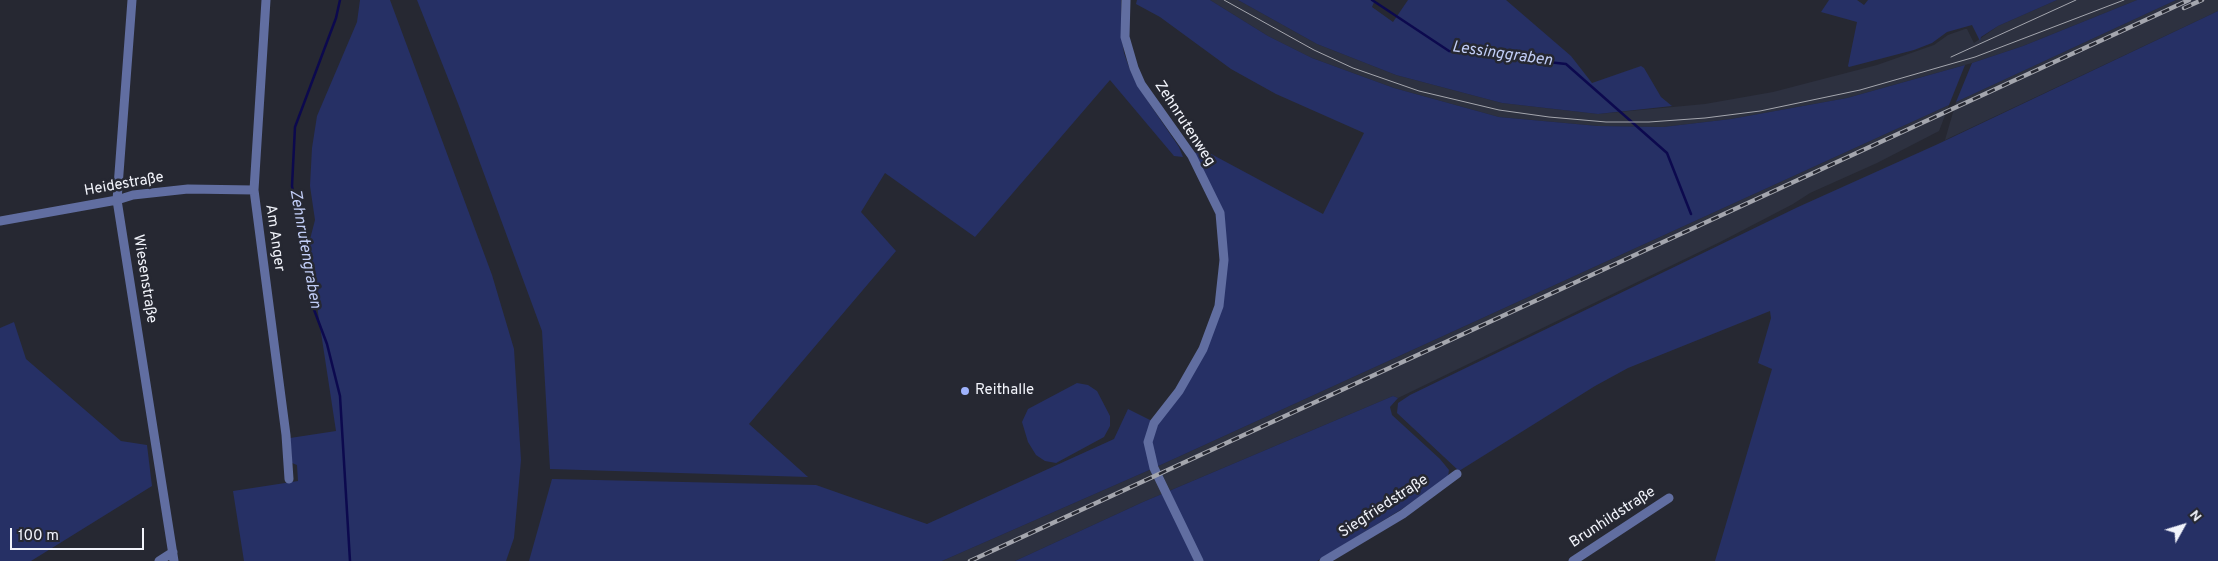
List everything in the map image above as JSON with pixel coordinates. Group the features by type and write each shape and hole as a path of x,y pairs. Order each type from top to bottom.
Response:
{"street":[{"name":"Wiesenstraße","path":"132,0 117,200 174,557"},
{"name":"Am Anger","path":"266,0 254,190 285,426 290,479"},
{"name":"Zehnrutenweg","path":"1126,0 1125,37 1134,68 1151,98 1192,156 1220,213 1224,260 1219,306 1204,349 1179,391 1154,423 1148,442 1154,468 1199,561"},
{"name":"Heidestraße","path":"0,220 117,200 133,195 188,189 254,190"},
{"name":"Siegfriedstraße","path":"1324,561 1403,514 1457,474"},
{"name":"Brunhildstraße","path":"1573,561 1669,498"},
{"path":"159,561 174,557"}],"shaded area":[{"path":"360,0 390,0 492,275 514,349 521,460 514,538 506,561 244,561 233,491 298,481 297,465 292,463 290,438 336,431 308,247 315,220 310,186 312,148 317,116 357,22"},
{"path":"417,0 1121,0 1121,33 1124,53 1130,70 1149,103 1179,147 1183,157 1174,156 1110,80 975,237 885,173 861,212 896,251 749,424 808,477 550,469 542,331 459,106"},
{"path":"1137,0 1210,0 1268,36 1312,58 1394,88 1499,117 1598,126 1663,127 1731,119 1847,98 1965,65 1949,105 1154,468 942,561 529,561 552,479 816,485 927,524 1114,439 1128,409 1154,422 1179,391 1219,306 1224,260 1220,213 1192,156 1200,148 1323,214 1364,133 1276,94 1231,69 1160,17 1136,4"},
{"path":"1210,0 1238,0 1317,44 1396,75 1502,103 1598,114 1705,104 1773,92 1877,65 1934,45 1948,35 1965,29 1967,29 1974,43 1998,26 2057,0 2137,0 2023,46 1972,63 1847,98 1731,119 1663,127 1598,126 1499,117 1394,88 1312,58 1268,36"},
{"path":"1238,0 1375,0 1372,7 1393,22 1408,0 1506,0 1571,56 1592,83 1641,66 1661,97 1672,106 1598,114 1502,103 1396,75 1317,44"},
{"path":"1829,0 1857,0 1864,5 1868,0 2057,0 1998,26 1981,37 1980,41 1972,25 1947,32 1932,43 1914,50 1849,67 1857,22 1821,12"},
{"path":"2137,0 2176,0 1956,102 1972,63 2023,46"},
{"path":"2176,0 2218,0 2218,11 1945,140 1956,102"},
{"path":"2218,11 2218,561 1715,561 1772,369 1758,363 1771,318 1770,311 1628,368 1595,386 1459,471 1397,413 1398,403 1410,395 1798,207 1938,144"},
{"path":"1949,105 1939,131 1877,163 1810,193 1793,204 1720,242 1398,398 1393,396 1143,502 1015,561 942,561 1154,468"},
{"path":"14,322 26,359 121,441 147,445 152,486 31,561 0,561 0,328"},
{"path":"1077,383 1088,385 1097,391 1110,416 1110,426 1104,437 1056,463 1045,461 1036,455 1028,442 1022,422 1028,409"},
{"path":"1393,396 1398,398 1390,407 1392,415 1440,459 1449,470 1448,477 1402,509 1317,561 1015,561 1143,502"}],"waterway":[{"name":"Zehnrutengraben","path":"340,0 336,18 295,127 292,186 310,299 327,344 340,396 350,561"},
{"name":"Lessinggraben","path":"1372,0 1449,51 1566,64 1667,153 1691,214"}],"tram line":[{"path":"1224,0 1314,50 1353,68 1419,91 1499,110 1606,122 1649,122 1705,118 1760,111 1860,90 1975,57 2124,0"},
{"path":"1951,57 2076,0"}],"railway":[{"path":"970,561 2189,0"},
{"path":"2184,8 2202,0"}],"place":[{"name":"Reithalle","path":"965,391"}]}
